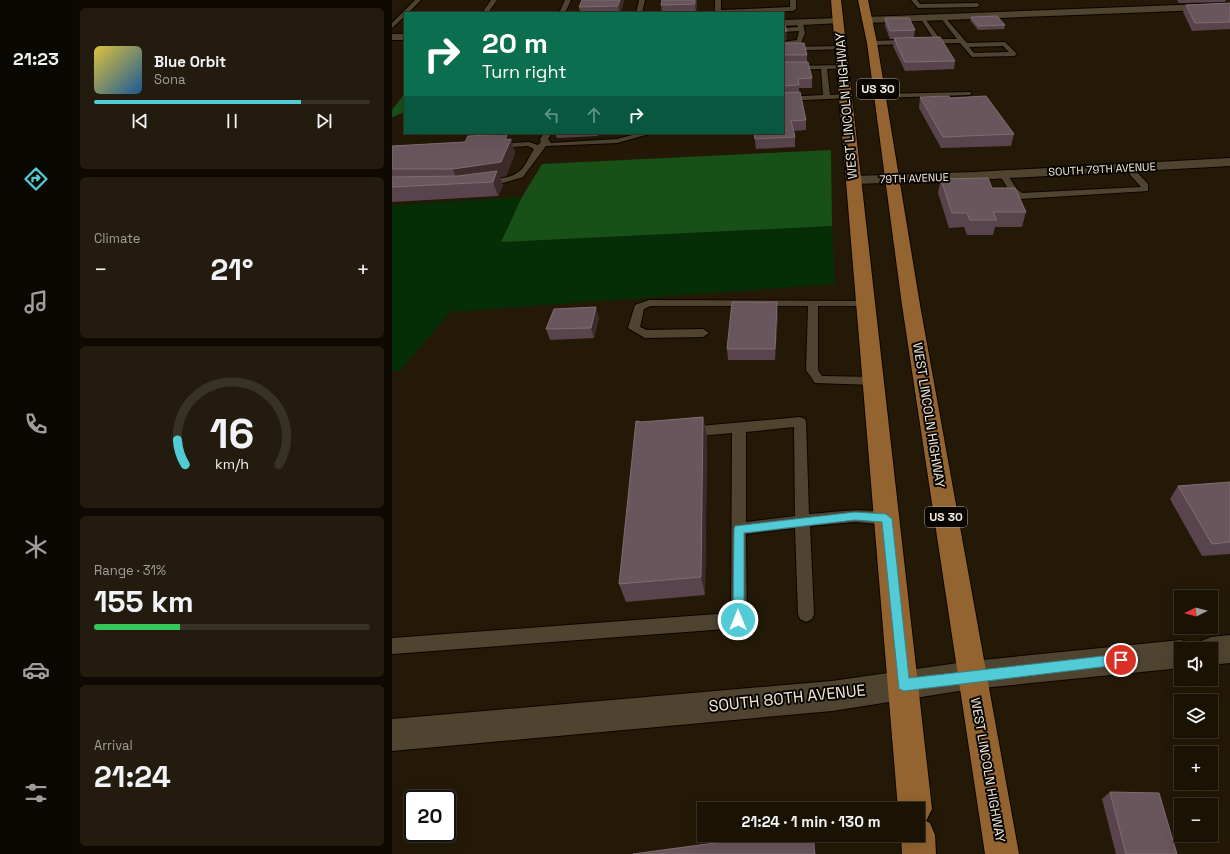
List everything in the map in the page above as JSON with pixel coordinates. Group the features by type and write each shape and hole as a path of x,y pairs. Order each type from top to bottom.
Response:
{"main road":[{"name":"WEST LINCOLN HIGHWAY","path":"836,0 844,22 842,47 853,180 886,519 904,684 914,802"},
{"name":"WEST LINCOLN HIGHWAY","path":"863,0 866,20 866,42 874,59 891,179 1002,854"},
{"path":"919,842 920,854"}],"street":[{"path":"1080,0 1092,10"},
{"path":"866,20 1092,10 1230,6"},
{"path":"784,23 801,26 844,22"},
{"path":"392,37 404,37"},
{"name":"SOUTH 79TH AVENUE","path":"974,176 1230,162"},
{"name":"79TH AVENUE","path":"853,180 974,176"},
{"path":"1218,650 1230,649"},
{"name":"SOUTH 80TH AVENUE","path":"392,735 832,696 904,684 1174,655"}],"lane":[{"path":"405,12 418,0"},
{"path":"486,12 494,0"},
{"path":"562,12 568,0"},
{"path":"639,12 642,0"},
{"path":"737,12 793,9 793,0 785,1"},
{"path":"914,0 918,6 975,2 986,15"},
{"path":"718,2 725,3"},
{"path":"393,23 404,13"},
{"path":"866,42 938,41 963,43 1005,44 1014,54 972,55 963,43 943,17"},
{"path":"919,18 938,41"},
{"path":"784,30 801,26 802,33 799,42 784,43"},
{"path":"784,49 842,47"},
{"path":"814,48 820,65 827,97"},
{"path":"784,68 820,65 844,66"},
{"path":"879,96 969,93"},
{"path":"784,100 846,96"},
{"path":"477,184 512,180 521,174 528,166 547,134"},
{"path":"485,146 529,144 541,146 617,141 645,134"},
{"path":"1003,174 1013,190 1020,196 1145,189 1145,186 1128,168"},
{"path":"703,333 645,334 634,328 639,307 649,303 865,303"},
{"path":"812,303 812,370 819,380 873,381"},
{"path":"678,433 800,422 806,614"},
{"path":"392,646 738,620 739,428"},
{"path":"739,529 855,516 886,519"}],"green space":[{"path":"404,94 404,112 392,117 392,110"},
{"path":"831,150 832,226 501,242 522,197 542,164"},
{"path":"522,197 501,242 832,226 835,284 450,312 400,371 392,371 392,205"}],"building":[{"path":"582,0 620,0 618,6 579,7"},
{"path":"662,0 695,0 695,4 661,5"},
{"path":"1230,3 1230,22 1195,23 1186,5"},
{"path":"997,16 1005,25 978,26 971,17"},
{"path":"885,18 909,18 915,30 890,31"},
{"path":"784,24 785,25 787,31 784,32"},
{"path":"940,37 955,61 905,62 894,38"},
{"path":"784,43 804,43 807,55 784,55"},
{"path":"784,62 808,62 812,78 798,79 799,85 784,86"},
{"path":"800,92 806,120 791,121 795,137 755,139 754,134 784,134 784,93"},
{"path":"949,96 950,98 986,96 1014,134 943,137 920,97"},
{"path":"507,134 505,140 511,139 501,162 453,169 392,169 392,146 465,142 468,136"},
{"path":"497,171 493,182 392,187 392,177 458,176"},
{"path":"988,178 992,188 1015,188 1026,212 993,212 997,220 970,220 967,213 952,213 941,179"},
{"path":"732,302 777,302 775,349 727,349"},
{"path":"596,307 591,328 546,329 554,309"},
{"path":"703,417 701,577 619,584 636,421 642,422"},
{"path":"1230,482 1230,542 1212,544 1178,486"},
{"path":"1110,792 1159,793 1177,854 1126,854"},
{"path":"722,842 814,842 815,854 633,854"}],"route":[{"path":"738,620 739,529 855,516 886,519 904,684 1121,660"}]}
